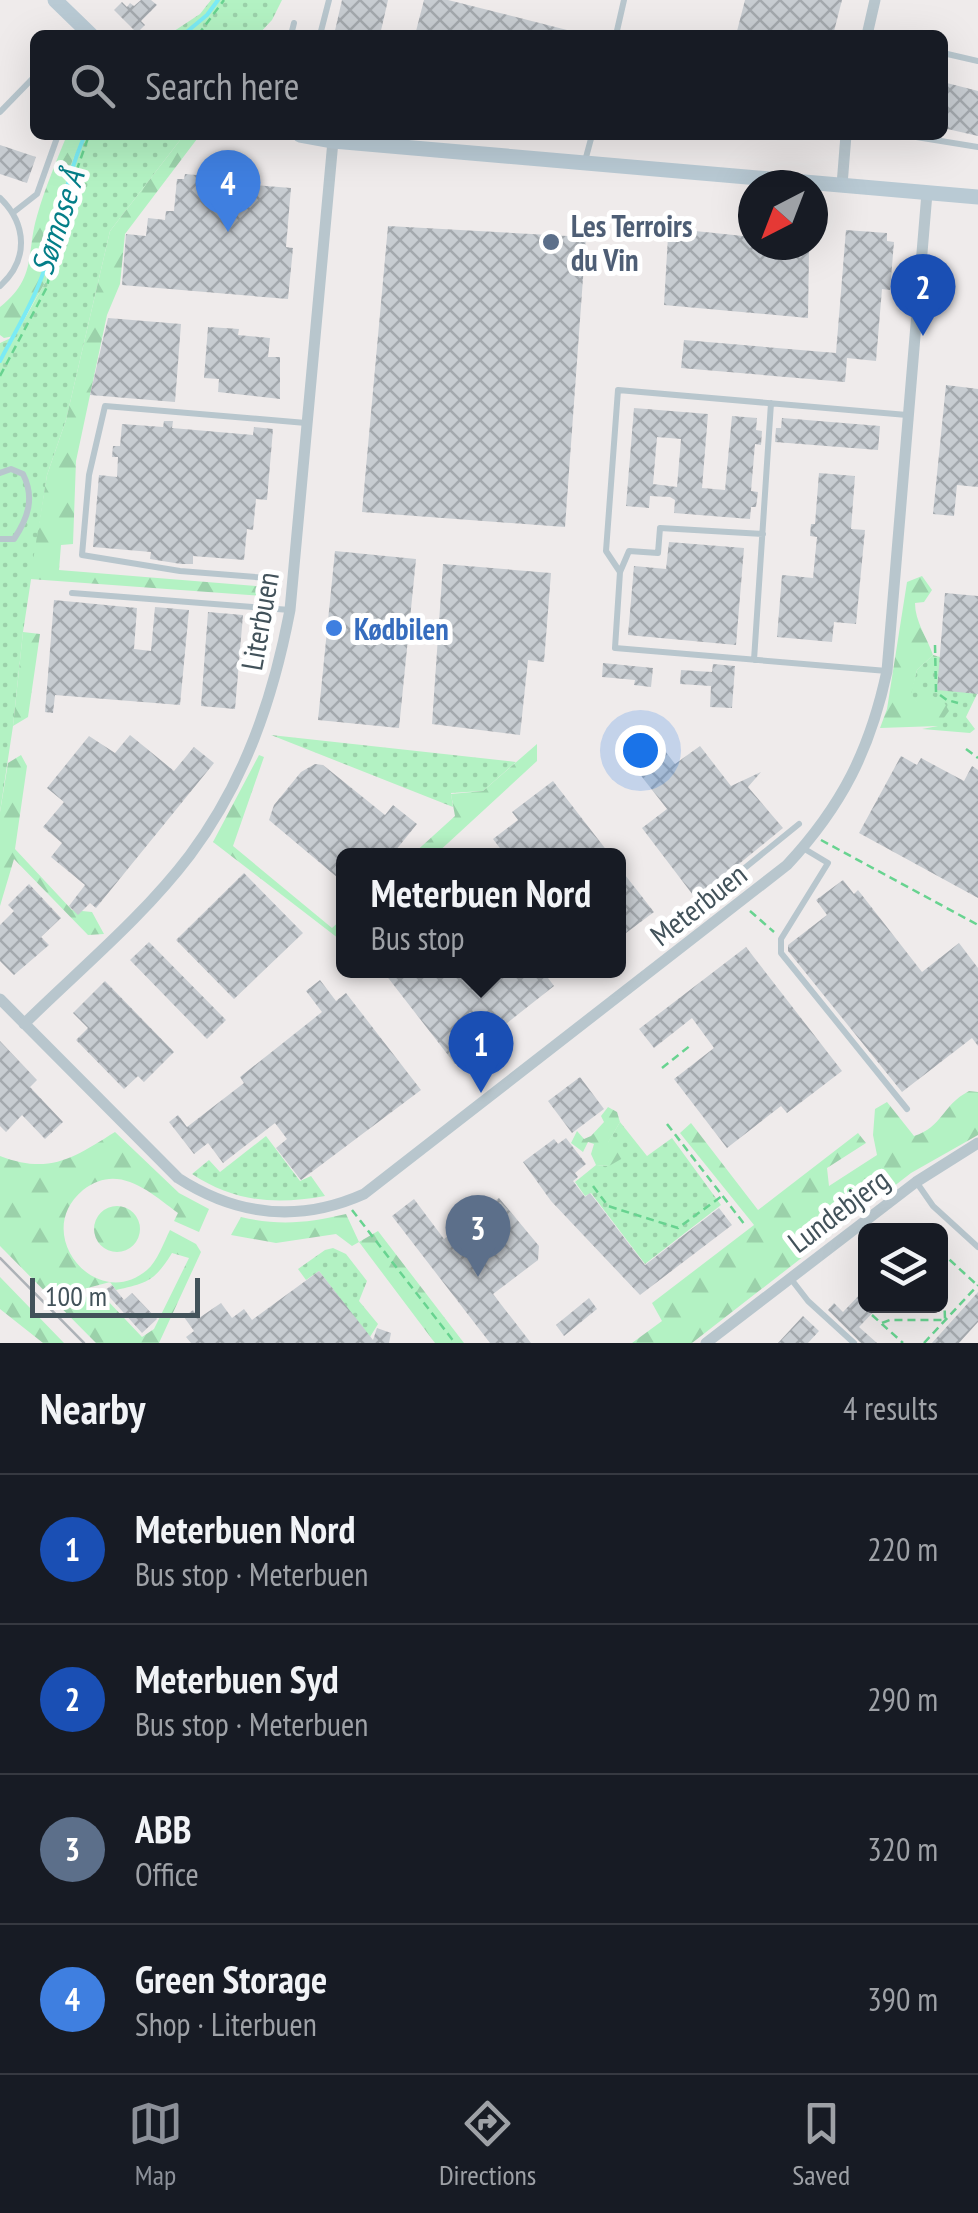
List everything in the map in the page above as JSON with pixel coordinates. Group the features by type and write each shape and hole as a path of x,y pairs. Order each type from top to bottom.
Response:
{"street":[{"path":"55,0 81,30"},
{"path":"868,30 875,0"},
{"path":"333,140 978,197"},
{"name":"Literbuen","path":"24,1024 163,887 218,813 262,723 280,663 290,610 333,140"},
{"path":"842,184 846,140"},
{"name":"Meterbuen","path":"0,1000 157,1160 201,1193 226,1204 274,1213 322,1209 364,1194 743,902 803,848 842,798 879,710 888,671 926,193"},
{"name":"Lundebjerg","path":"706,1343 916,1182 978,1143"}],"lane":[{"path":"321,30 329,0"},
{"path":"617,30 624,0"},
{"path":"292,30 294,22"},
{"path":"948,54 978,62"},
{"path":"0,112 30,81"},
{"path":"14,212 37,194 56,140"},
{"path":"586,161 591,140"},
{"path":"935,140 978,147"},
{"path":"0,198 14,212 21,228 22,246 18,262 0,286"},
{"path":"620,572 606,551 618,390 908,415"},
{"path":"754,660 771,403"},
{"path":"268,578 180,571 82,556 89,475 104,406 307,423"},
{"path":"0,472 12,469 24,474 31,490 24,523 14,539 0,539"},
{"path":"763,534 660,528 658,552 629,551 620,572 614,648 888,671"},
{"path":"72,593 290,610"},
{"path":"696,918 704,901 799,824"},
{"path":"803,848 828,863 782,936 780,953 907,1109"},
{"name":"Lundebjerg","path":"916,1182 933,1206 978,1247"},
{"name":"Lundebjerg","path":"790,1278 808,1301 854,1343"}],"path":[{"path":"202,30 224,0"},
{"path":"0,376 47,287 62,212 87,140"},
{"path":"935,645 936,692 958,703"},
{"path":"966,749 978,758"},
{"path":"814,836 978,925"},
{"path":"743,902 766,928 782,936"},
{"path":"662,1068 690,1046"},
{"path":"667,1124 745,1225"},
{"path":"593,1186 608,1206 678,1228 722,1196"},
{"path":"345,1202 455,1343"},
{"path":"924,1343 978,1285 948,1258"},
{"path":"945,1313 945,1320"},
{"path":"872,1316 903,1343"},
{"path":"882,1323 945,1320"}],"green space":[{"path":"211,0 282,0 263,30 176,30 200,14"},
{"path":"65,140 82,140 68,171 46,281 14,336 4,338 0,335 0,307 25,275 47,185"},
{"path":"82,140 180,140 110,231 66,420 47,475 0,812 0,343 15,336 46,281 68,171"},
{"path":"180,140 196,140 125,234 120,284 107,315 76,461 73,544 61,545 59,570 279,588 278,597 30,579 47,475 66,420 110,231"},
{"path":"922,576 932,590 924,602 915,603 933,655 917,670 911,695 917,702 931,695 944,702 949,711 938,726 880,728 887,709 907,582"},
{"path":"23,632 40,634 28,717 13,726"},
{"path":"933,655 940,657 977,694 966,717 975,729 970,733 922,729 938,726 910,695 917,670"},
{"path":"271,735 516,762 483,791 451,793 453,807"},
{"path":"537,744 537,761 443,848 420,848 455,816 451,794 483,791"},
{"path":"21,755 27,766 15,849 72,910 92,912 104,934 88,935 14,859 0,906 0,812 8,763"},
{"path":"259,755 264,757 233,846 332,928 336,924 336,937 213,842"},
{"path":"969,1091 978,1092 978,1135 911,1173 692,1343 632,1343 662,1321 652,1303 754,1225 680,1133 691,1123 758,1210 858,1133 866,1143 827,1168 829,1186 877,1155 873,1135 875,1109 887,1102 914,1136 931,1127"},
{"path":"608,1107 617,1112 620,1122 608,1143 616,1143 623,1158 609,1166 596,1165 591,1154 594,1144 588,1142 583,1152 571,1143 577,1131 584,1139 591,1136 604,1122 601,1116"},
{"path":"620,1122 647,1156 672,1138 721,1205 645,1264 591,1193 585,1196 575,1182 596,1165 609,1166 607,1144"},
{"path":"115,1132 179,1193 209,1209 199,1232 174,1221 178,1213 145,1189 121,1179 96,1182 68,1208 64,1227 67,1246 76,1263 108,1282 128,1281 147,1270 170,1230 196,1244 201,1252 159,1343 96,1343 0,1246 0,1156 47,1164 73,1156","holes":["172,1253 189,1258 154,1329 142,1337 107,1300 95,1306 80,1290 110,1282 116,1290 135,1285 155,1276"]},
{"path":"266,1136 300,1181 311,1176 325,1196 256,1199 224,1191 192,1174 209,1160 220,1172"},
{"path":"117,1206 133,1213 140,1229 133,1245 117,1252 101,1245 94,1229 101,1213"},
{"path":"346,1214 359,1242 352,1246 336,1234 276,1243 231,1235 241,1217 294,1222"},
{"path":"378,1231 464,1343 435,1343 359,1242"},
{"path":"333,1248 346,1254 367,1281 359,1301 378,1324 370,1337 319,1271 306,1280 298,1269"},
{"path":"0,1277 64,1343 43,1343 0,1309"}],"building":[{"path":"141,0 157,5 141,21 145,25 140,30 134,30 114,10 122,2 127,7 130,3 134,6"},
{"path":"342,0 388,0 381,30 335,30"},
{"path":"424,0 448,0 567,30 416,30"},
{"path":"745,0 842,0 834,30 737,30"},
{"path":"948,83 978,91 978,136 948,129"},
{"path":"0,145 36,157 27,183 0,174"},
{"path":"185,174 230,178 229,183 291,188 286,247 293,248 288,299 122,285 126,234 146,236 148,218 165,220 166,211 174,211 177,179 184,179"},
{"path":"669,219 694,221 695,231 738,235 738,260 809,260 808,318 664,305"},
{"path":"388,226 586,237 565,527 362,512"},
{"path":"846,230 887,233 887,241 894,242 890,290 882,289 876,361 847,358 845,382 681,368 684,340 836,353"},
{"path":"108,318 181,324 175,402 90,395"},
{"path":"208,327 239,329 238,335 270,338 268,357 280,357 280,399 218,392 219,379 204,378"},
{"path":"946,385 978,389 978,487 957,485 954,516 933,514"},
{"path":"634,408 708,414 702,488 725,490 732,416 757,418 756,430 762,431 761,445 755,444 751,491 758,492 750,519 674,513 675,500 670,497 650,496 649,508 626,506","holes":["657,437 681,439 677,487 653,484"]},
{"path":"782,418 880,426 878,450 775,442"},
{"path":"164,421 173,421 172,428 253,435 254,427 273,429 267,500 256,499 253,530 247,529 244,560 193,556 193,564 181,564 150,559 151,552 93,547 99,475 117,477 118,457 112,457 113,446 120,446 122,424 163,427"},
{"path":"819,473 855,476 851,529 865,530 856,624 834,622 832,642 777,637 782,575 813,578 817,537 810,536 811,524 815,524"},
{"path":"669,542 744,548 736,645 628,635 634,566 666,569"},
{"path":"335,551 416,559 399,728 318,720"},
{"path":"443,564 551,573 544,662 528,660 520,735 432,724"},
{"path":"945,593 978,596 978,694 937,690"},
{"path":"54,600 137,608 134,649 151,651 155,607 189,610 180,705 55,695 53,713 45,712"},
{"path":"208,612 243,615 235,709 201,706"},
{"path":"603,663 653,668 651,687 634,685 635,680 602,677"},
{"path":"713,664 735,666 732,708 710,707 711,686 680,684 681,670 712,672"},
{"path":"130,735 174,771 194,747 214,763 96,908 90,903 78,915 69,906 85,885 51,857 62,843 43,827 64,802 47,788 89,736 115,753"},
{"path":"700,746 731,786 761,772 748,787 783,828 696,899 642,828 667,809 635,768 662,747 675,764"},
{"path":"901,756 917,765 921,758 964,781 972,766 978,770 978,898 859,833"},
{"path":"315,764 323,765 385,815 393,805 417,824 398,848 336,848 336,876 269,820 274,805 301,772"},
{"path":"553,781 605,848 500,848 493,839 518,820 512,812"},
{"path":"244,873 303,933 234,999 176,940"},
{"path":"626,876 654,912 626,933"},
{"path":"843,880 854,894 858,890 922,972 959,943 978,968 978,1046 972,1038 902,1092 788,951 788,945 827,915 816,900"},
{"path":"29,884 61,918 41,937 49,945 14,975 0,961 0,925 14,911 8,905"},
{"path":"149,942 226,1020 207,1039 130,960"},
{"path":"746,947 842,1071 787,1113 781,1106 727,1148 674,1079 714,1048 692,1018 654,1048 639,1029"},
{"path":"388,978 548,978 554,986 455,1064"},
{"path":"320,980 336,1001 346,993 421,1090 301,1180 276,1148 287,1139 275,1123 223,1163 208,1143 194,1154 169,1122 178,1115 187,1127 244,1083 240,1077 322,1012 306,991"},
{"path":"105,981 174,1052 144,1082 138,1076 124,1089 76,1040 88,1028 73,1013"},
{"path":"0,1041 37,1080 30,1087 63,1122 45,1139 22,1115 6,1132 0,1126"},
{"path":"580,1077 604,1109 572,1133 548,1101"},
{"path":"566,1138 586,1164 575,1173 578,1177 573,1181 585,1197 590,1193 645,1265 719,1208 732,1225 640,1295 551,1201 523,1162 554,1139 558,1144"},
{"path":"499,1198 539,1246 538,1260 493,1294 531,1343 490,1343 392,1216 414,1199 444,1239"},
{"path":"319,1271 373,1340 377,1328 391,1333 389,1343 191,1343 186,1337 194,1331 184,1317 193,1310 199,1318 221,1303 232,1318 244,1309 252,1320"},
{"path":"112,1285 124,1300 132,1293 157,1319 142,1333 104,1291"},
{"path":"978,1292 978,1322 959,1343 932,1343"},
{"path":"858,1296 858,1313 872,1313 859,1327 877,1343 861,1343 828,1310 834,1303 843,1312"},
{"path":"589,1298 597,1309 564,1336 556,1325"},
{"path":"803,1316 819,1331 808,1343 778,1343"}],"waterway":[{"name":"Sømose Å","path":"189,30 218,0"},
{"name":"Sømose Å","path":"0,361 39,284 83,140"}],"tram line":[{"path":"0,1258 84,1343"}],"place":[{"name":"Green Storage","path":"228,232"},
{"name":"Les Terroirs du Vin","path":"551,242"},
{"name":"Meterbuen Syd","path":"923,336"},
{"name":"Kødbilen","path":"334,628"},
{"name":"Meterbuen Nord","path":"481,1093"},
{"name":"ABB","path":"478,1277"}]}
